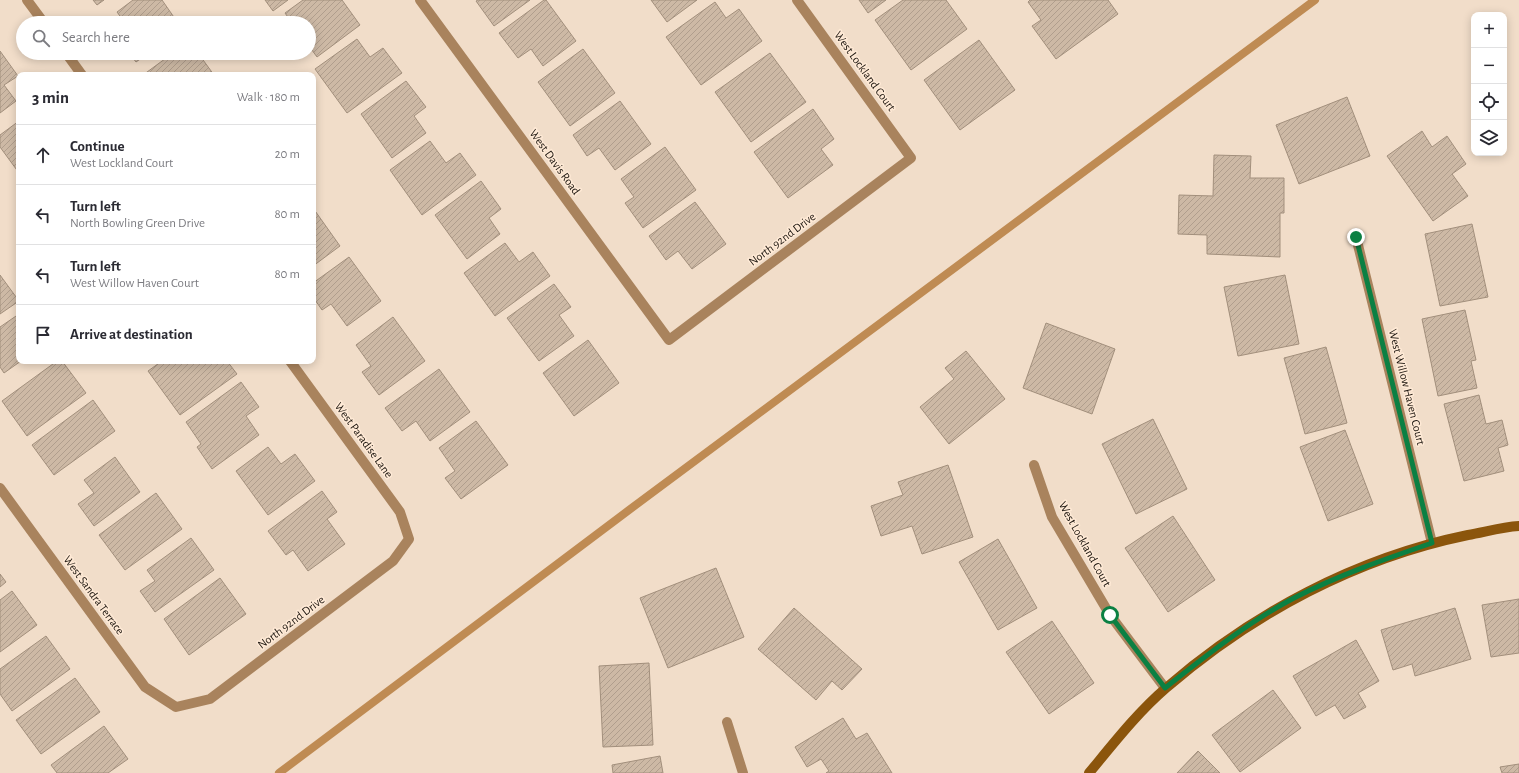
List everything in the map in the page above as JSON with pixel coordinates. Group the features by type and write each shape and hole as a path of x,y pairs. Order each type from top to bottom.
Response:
{"street":[{"path":"27,0 39,16"},
{"name":"West Davis Road","path":"420,0 669,340"},
{"name":"West Lockland Court","path":"797,0 911,158"},
{"path":"71,60 80,72"},
{"name":"North 92nd Drive","path":"669,340 911,158"},
{"name":"West Willow Haven Court","path":"1356,237 1432,543"},
{"name":"West Paradise Lane","path":"292,364 400,512 409,539"},
{"name":"West Lockland Court","path":"1034,465 1052,517 1106,609 1165,688"},
{"name":"West Sandra Terrace","path":"0,488 146,687 176,707"},
{"path":"1089,773 1130,723 1165,688 1222,643 1293,598 1356,569 1432,543 1519,526"},
{"name":"North 92nd Drive","path":"176,707 210,699 394,561 409,539"},
{"path":"727,722 743,773"}],"building":[{"path":"93,0 104,0 97,5"},
{"path":"133,0 162,0 173,16 120,16 117,12"},
{"path":"265,0 288,0 273,11"},
{"path":"303,0 342,0 360,25 317,57 316,16 287,16 285,13"},
{"path":"530,0 494,26 476,1"},
{"path":"546,0 576,41 543,66 531,49 518,58 499,33"},
{"path":"651,0 697,0 667,22"},
{"path":"859,0 886,0 868,13"},
{"path":"903,0 946,0 967,29 911,70 875,20"},
{"path":"1030,0 1108,0 1118,14 1056,59 1032,26 1041,20 1028,2"},
{"path":"715,2 726,18 739,9 762,41 701,85 666,37"},
{"path":"357,39 370,57 383,48 402,73 347,113 315,69"},
{"path":"979,40 1015,90 960,130 924,80"},
{"path":"583,49 615,93 570,126 538,82"},
{"path":"0,51 16,73 16,77 4,85 16,101 0,113"},
{"path":"770,53 806,102 751,142 715,92"},
{"path":"163,60 203,60 212,72 147,72"},
{"path":"406,81 426,107 414,116 426,133 392,158 361,114"},
{"path":"1347,97 1370,156 1299,184 1276,125"},
{"path":"620,101 651,144 615,170 599,148 587,156 573,135"},
{"path":"813,109 834,139 821,149 833,165 788,198 754,152"},
{"path":"16,123 16,169 0,147 0,135"},
{"path":"1422,131 1432,147 1447,136 1466,164 1452,174 1468,196 1433,221 1387,156"},
{"path":"430,141 446,163 460,153 476,175 422,215 390,170"},
{"path":"665,147 696,190 643,228 625,203 634,197 621,179"},
{"path":"1214,155 1251,156 1250,178 1284,178 1284,213 1280,213 1280,257 1207,254 1207,235 1178,234 1179,195 1213,196"},
{"path":"481,181 501,209 489,218 500,234 467,259 435,215"},
{"path":"695,202 726,244 692,269 678,251 666,260 649,236"},
{"path":"316,212 340,246 316,264"},
{"path":"1472,224 1488,297 1440,306 1425,234"},
{"path":"505,243 519,262 533,252 550,276 495,316 464,273"},
{"path":"349,257 381,301 347,326 331,304 322,310 316,301 316,281"},
{"path":"0,275 16,297 16,303 0,314"},
{"path":"1285,275 1299,344 1238,356 1224,287"},
{"path":"554,284 571,307 559,315 574,336 539,361 507,318"},
{"path":"1465,310 1476,360 1471,361 1477,388 1438,396 1422,319"},
{"path":"16,316 17,364 4,373 0,367 0,327"},
{"path":"393,317 425,361 379,395 362,372 371,366 356,345"},
{"path":"1046,323 1115,349 1092,414 1023,388"},
{"path":"588,340 619,383 574,416 543,373"},
{"path":"1326,347 1347,423 1305,434 1284,358"},
{"path":"966,351 1005,399 949,444 920,407 954,379 945,368"},
{"path":"53,364 64,364 86,393 27,436 2,401"},
{"path":"158,364 229,364 237,374 180,415 148,371"},
{"path":"439,369 470,412 430,441 416,421 402,431 385,408"},
{"path":"241,382 259,407 246,416 259,435 212,469 197,447 201,444 186,422"},
{"path":"1479,395 1486,424 1502,420 1508,445 1498,448 1504,471 1464,481 1444,404"},
{"path":"93,400 115,431 54,475 32,445"},
{"path":"1153,419 1187,489 1136,514 1102,444"},
{"path":"476,421 508,465 461,499 445,478 455,471 439,448"},
{"path":"1345,430 1373,504 1328,521 1300,447"},
{"path":"268,447 281,464 295,454 315,481 268,515 236,471"},
{"path":"115,457 140,492 94,526 78,504 94,493 84,480"},
{"path":"948,465 973,537 922,554 912,526 881,536 871,506 903,495 898,482"},
{"path":"322,491 337,512 327,519 345,544 308,571 293,550 286,555 268,531"},
{"path":"156,493 182,529 125,570 99,535"},
{"path":"1173,516 1215,580 1168,612 1125,548"},
{"path":"191,538 214,570 155,612 140,591 155,581 147,570"},
{"path":"998,539 1037,608 998,630 959,562"},
{"path":"716,568 744,637 668,668 640,598"},
{"path":"0,574 6,582 0,587"},
{"path":"220,578 246,614 189,655 164,619"},
{"path":"12,591 37,625 0,652 0,600"},
{"path":"1519,599 1519,653 1491,657 1482,605"},
{"path":"794,608 862,669 842,690 832,681 816,700 758,649"},
{"path":"1455,608 1471,659 1415,676 1412,664 1393,670 1381,630"},
{"path":"1052,621 1094,683 1049,714 1006,652"},
{"path":"46,636 70,669 12,711 0,694 0,669"},
{"path":"1356,640 1379,681 1358,693 1366,707 1344,719 1335,705 1316,716 1293,676"},
{"path":"649,663 653,745 603,747 599,666"},
{"path":"75,678 100,712 41,754 16,720"},
{"path":"1273,690 1301,728 1240,772 1212,735"},
{"path":"843,718 856,739 867,733 892,773 826,773 829,771 821,759 807,767 795,747"},
{"path":"104,726 128,759 108,773 57,773 51,765"},
{"path":"1198,751 1220,773 1177,773"},
{"path":"660,756 663,773 613,773 612,765"},
{"path":"1519,764 1519,773 1502,773 1500,767"}],"waterway":[{"path":"279,773 629,510 1315,0"}],"route":[{"path":"1110,615 1165,688 1222,643 1293,598 1356,569 1432,543 1356,237"}]}
